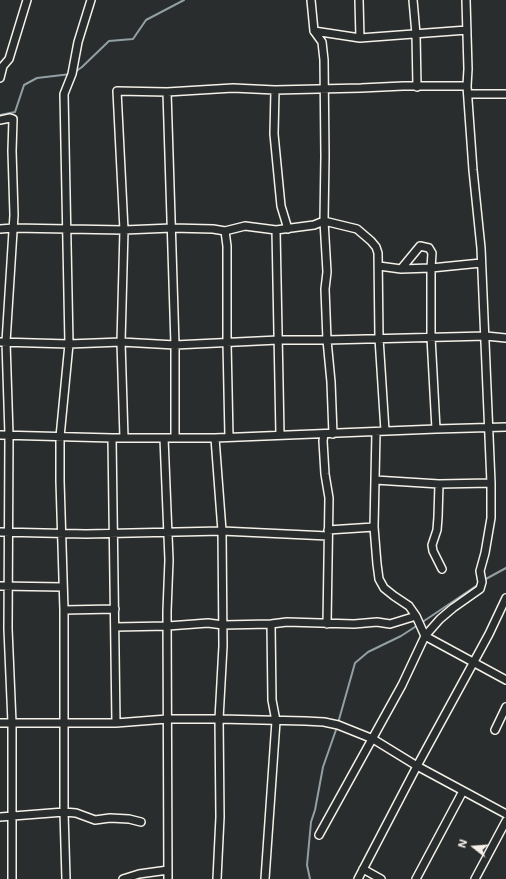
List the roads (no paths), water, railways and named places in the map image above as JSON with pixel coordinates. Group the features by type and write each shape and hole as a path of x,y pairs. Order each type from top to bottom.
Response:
{"street":[{"path":"0,78 3,66 9,59 27,0"},
{"path":"66,879 64,812 64,610 62,587 60,481 60,437 69,344 64,94 72,74 78,42 91,0"},
{"path":"312,0 314,31 322,42 324,60 324,221 327,272 325,289 333,434"},
{"path":"359,0 360,38"},
{"path":"413,0 416,34 417,87"},
{"path":"319,834 402,685 425,636 444,615 480,589 482,582 480,571 485,553 491,518 491,483 482,248 473,170 468,90 466,0"},
{"path":"314,31 360,38 467,30"},
{"path":"124,438 121,342 124,230 117,91 167,92 233,88 275,90 417,87 506,94"},
{"path":"275,90 274,134 281,206 288,229"},
{"path":"167,92 175,345 175,438"},
{"path":"0,120 10,118 13,119 13,228 3,342 9,435 10,531 8,629 12,723 12,879"},
{"path":"0,229 124,230 172,228 213,229 225,231 246,226 276,230 288,229 324,221 357,229 376,247 378,253 379,338 385,431"},
{"path":"276,230 280,435"},
{"path":"225,231 227,246 229,437"},
{"path":"401,268 420,246 429,248 432,253 431,337 436,429"},
{"path":"379,266 431,268 482,263"},
{"path":"3,342 69,344 121,342 175,345 278,340 486,336 506,338"},
{"path":"0,435 112,438 215,438 506,427"},
{"path":"376,432 374,527 379,579 384,588 409,606 416,616 425,636 506,680"},
{"path":"324,434 325,474 329,498 330,532"},
{"path":"112,438 114,484 113,534 116,723"},
{"path":"164,438 169,560 167,611 168,879"},
{"path":"215,438 222,531 222,625 224,646 219,719 220,817 217,879"},
{"path":"375,480 439,484 491,483"},
{"path":"439,484 438,517 432,545 433,551 442,569"},
{"path":"327,624 331,516 334,513"},
{"path":"0,532 113,534 167,531 330,532 374,527"},
{"path":"0,586 62,587"},
{"path":"358,879 417,766 489,634 506,598"},
{"path":"64,610 115,609"},
{"path":"115,627 168,626 208,623 222,625 271,624 286,622 354,624 377,622 390,624 416,616"},
{"path":"265,879 276,721 272,700 271,624"},
{"path":"495,730 506,707"},
{"path":"0,723 116,723 167,718 324,722 338,725 372,740 506,814"},
{"path":"416,879 464,791"},
{"path":"0,817 64,812 76,813 95,820 110,818 129,819 141,822"},
{"path":"475,879 506,821"},
{"path":"363,869 381,879"},
{"path":"123,879 139,874 168,870"}],"waterway":[{"path":"75,72 109,41 133,39 146,20 184,0"},
{"path":"0,115 15,112 24,85 37,78 71,74"},
{"path":"484,580 506,568"},
{"path":"421,623 479,584"},
{"path":"338,723 355,663 368,652 401,636 418,625"},
{"path":"310,879 307,865 311,822 315,810 323,767 337,727"}]}
